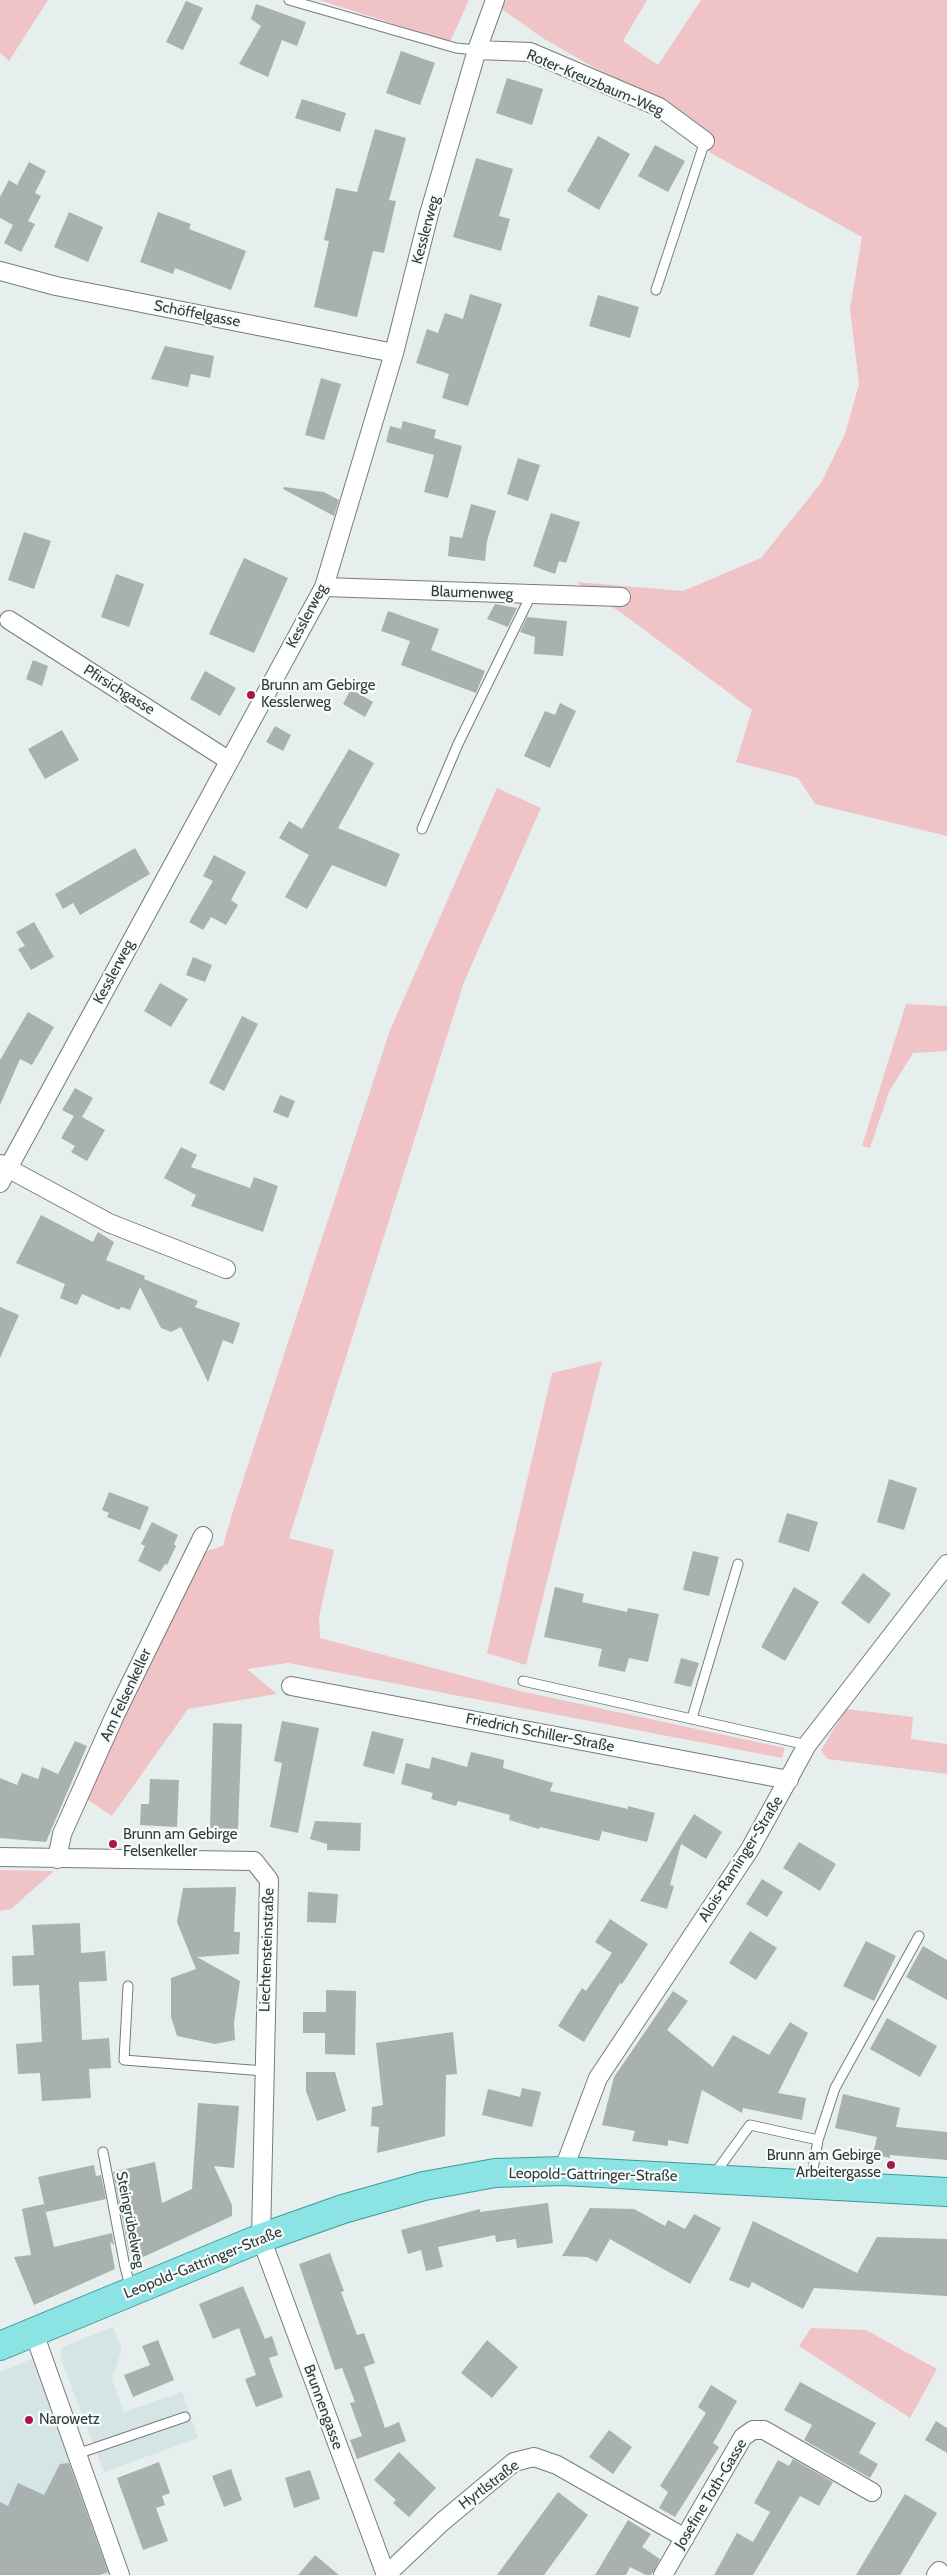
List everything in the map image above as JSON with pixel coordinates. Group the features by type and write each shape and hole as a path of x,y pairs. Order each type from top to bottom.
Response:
{"main road":[{"name":"Leopold-Gattringer-Straße","path":"2,2341 34,2333 261,2238 343,2209 424,2186 495,2173 563,2171 810,2183 947,2192"}],"street":[{"name":"Kesslerweg","path":"2,1172 324,587 394,353 429,214 477,50 495,0"},
{"name":"Roter-Kreuzbaum-Weg","path":"477,50 530,52 658,107 705,141"},
{"name":"Schöffelgasse","path":"0,272 56,286 394,353"},
{"name":"Blaumenweg","path":"324,587 531,596 621,597"},
{"name":"Pfirsichgasse","path":"9,620 228,760"},
{"path":"2,1172 109,1223 226,1269"},
{"name":"Am Felsenkeller","path":"57,1858 62,1834 116,1713 203,1536"},
{"name":"Alois-Raminger-Straße","path":"563,2171 598,2078 750,1849 790,1780 807,1745 947,1564"},
{"name":"Friedrich Schiller-Straße","path":"291,1686 790,1780"},
{"name":"Liechtensteinstraße","path":"0,1857 254,1861 269,1880 261,2238"},
{"name":"Brunnengasse","path":"261,2238 386,2575"},
{"path":"34,2333 120,2575"},
{"name":"Josefine Toth-Gasse","path":"662,2575 743,2437 752,2430 764,2430 872,2492"},
{"name":"Hyrtlstraße","path":"386,2575 442,2522 514,2462 534,2456 557,2465 685,2538"}],"lane":[{"path":"289,0 456,48 477,50"},
{"path":"656,290 705,141"},
{"path":"422,829 458,744 531,596"},
{"path":"692,1718 738,1564"},
{"path":"523,1681 807,1745"},
{"path":"810,2183 818,2140 835,2088 919,1936"},
{"path":"128,1986 124,2060 264,2071"},
{"path":"712,2178 750,2125 818,2140"},
{"name":"Steingrübelweg","path":"103,2152 125,2268 132,2292"},
{"path":"77,2454 185,2417"}],"shaded area":[{"path":"0,0 48,0 9,61 0,53"},
{"path":"319,0 469,0 450,42"},
{"path":"506,0 647,0 623,41 658,65 701,0 947,0 947,836 815,804 798,778 736,762 752,710 627,617 576,582 683,591 761,558 821,483 845,434 859,384 850,309 862,237 709,152 712,135 650,94 593,67 541,37 502,9"},
{"path":"497,788 541,808 464,982 289,1538 334,1550 319,1617 320,1638 520,1691 785,1748 782,1758 288,1663 247,1669 277,1694 188,1709 112,1816 88,1800 80,1804 204,1552 223,1546 390,1030"},
{"path":"906,1004 947,1006 947,1051 913,1053 889,1092 870,1148 862,1146"},
{"path":"602,1361 526,1665 487,1653 552,1373"},
{"path":"846,1709 913,1717 911,1739 947,1744 947,1774 827,1759 821,1750"},
{"path":"0,1870 54,1871 11,1909 0,1911"},
{"name":"Narowetz","path":"113,2327 122,2349 112,2379 124,2412 182,2392 198,2438 104,2472 61,2359 62,2347"},
{"path":"811,2328 866,2330 937,2369 910,2418 799,2346"},
{"name":"Narowetz","path":"36,2357 113,2575 0,2575 0,2372"}],"building":[{"path":"186,1 203,8 183,50 166,42"},
{"path":"256,4 306,22 297,46 282,40 268,77 239,64 261,26 251,19"},
{"path":"401,51 435,63 420,105 386,93"},
{"path":"507,78 543,89 532,125 496,113"},
{"path":"302,99 346,113 340,132 295,118"},
{"path":"375,129 406,138 389,200 396,201 384,253 373,251 357,317 314,307 329,241 324,240 336,188 357,192"},
{"path":"598,136 630,154 599,210 567,191"},
{"path":"655,145 685,161 668,192 638,176"},
{"path":"476,158 513,169 499,216 510,219 501,251 453,237"},
{"path":"29,162 46,171 35,193 41,196 28,221 35,224 21,252 4,243 13,225 0,218 0,197 9,180 17,185"},
{"path":"69,212 103,227 88,262 54,247"},
{"path":"158,212 191,224 189,229 246,251 231,290 175,268 173,274 140,262"},
{"path":"470,294 502,304 468,406 442,398 449,374 416,363 427,329 438,333 445,313 463,319"},
{"path":"598,295 639,307 630,338 589,326"},
{"path":"165,346 214,356 210,378 191,374 188,387 151,379"},
{"path":"321,378 341,384 324,440 305,435"},
{"path":"403,421 436,430 434,438 462,446 448,498 424,492 434,455 386,442 390,426 401,429"},
{"path":"518,458 540,465 528,501 507,494"},
{"path":"284,487 324,492 339,500 334,516 283,489"},
{"path":"471,504 496,511 487,541 485,561 448,556 450,536 462,538"},
{"path":"551,513 580,522 566,563 559,561 555,574 533,566"},
{"path":"24,532 51,541 34,589 8,580"},
{"path":"244,558 288,578 254,653 209,634"},
{"path":"116,574 144,584 129,627 101,617"},
{"path":"495,604 517,608 508,627 487,619"},
{"path":"388,611 439,629 431,650 485,671 476,693 401,665 410,641 381,631"},
{"path":"527,617 567,621 563,656 534,654 535,637 520,632"},
{"path":"33,660 48,666 42,686 26,679"},
{"path":"205,671 236,688 220,716 190,699"},
{"path":"351,689 373,702 365,717 343,704"},
{"path":"560,703 576,711 550,768 524,756 545,711 555,715"},
{"path":"275,726 291,735 283,751 266,742"},
{"path":"62,730 79,760 45,779 28,749"},
{"path":"349,749 374,763 338,828 400,854 386,887 332,865 307,909 285,897 309,855 279,838 289,821 302,829"},
{"path":"135,848 150,874 80,915 73,903 63,909 55,894"},
{"path":"214,855 246,872 231,900 238,905 226,925 211,917 203,930 189,922 213,881 203,876"},
{"path":"34,922 54,957 31,970 18,949 25,946 16,932"},
{"path":"193,957 212,965 205,982 186,975"},
{"path":"160,983 188,999 171,1027 144,1011"},
{"path":"28,1012 54,1027 32,1065 20,1059 0,1105 0,1060"},
{"path":"242,1016 258,1024 224,1091 209,1083"},
{"path":"75,1088 93,1098 82,1117 105,1130 87,1161 71,1152 75,1146 61,1138 74,1116 62,1110"},
{"path":"280,1095 295,1101 288,1118 273,1112"},
{"path":"181,1147 197,1155 191,1167 250,1188 254,1177 278,1186 263,1232 191,1206 196,1195 164,1178"},
{"path":"41,1215 93,1242 98,1232 114,1242 106,1260 145,1276 144,1279 198,1301 195,1307 240,1323 233,1344 223,1340 208,1382 181,1327 171,1332 161,1328 140,1287 130,1310 121,1307 119,1310 82,1294 77,1305 60,1298 65,1284 16,1263"},
{"path":"0,1307 19,1315 0,1358"},
{"path":"889,1479 917,1488 904,1530 877,1522"},
{"path":"109,1492 149,1507 140,1530 107,1517 109,1513 102,1510"},
{"path":"787,1513 818,1522 809,1552 778,1542"},
{"path":"152,1522 178,1535 174,1544 176,1546 167,1565 165,1564 160,1572 138,1561 145,1546 141,1544"},
{"path":"693,1551 719,1557 709,1596 683,1590"},
{"path":"863,1573 891,1594 869,1624 841,1603"},
{"path":"555,1587 584,1594 582,1602 627,1612 628,1608 659,1614 648,1662 629,1658 625,1672 598,1666 602,1649 544,1637"},
{"path":"794,1587 819,1602 785,1661 761,1647"},
{"path":"681,1658 699,1663 691,1687 674,1683"},
{"path":"282,1721 319,1728 298,1833 270,1827 282,1763 274,1761"},
{"path":"213,1723 242,1724 238,1829 210,1828"},
{"path":"372,1731 404,1739 394,1774 363,1766"},
{"path":"75,1741 87,1746 46,1842 0,1838 0,1778 17,1785 22,1773 38,1779 42,1767 58,1774"},
{"path":"471,1752 504,1760 503,1768 553,1783 550,1791 628,1809 628,1806 655,1813 647,1842 602,1831 599,1841 540,1827 539,1829 509,1820 510,1815 458,1801 456,1806 431,1799 433,1793 401,1784 406,1763 429,1769 432,1757 467,1767"},
{"path":"150,1779 179,1780 177,1827 140,1825 141,1804 149,1804"},
{"path":"694,1814 722,1832 706,1859 681,1844 670,1885 674,1886 667,1909 640,1901"},
{"path":"315,1821 361,1823 360,1851 327,1850 327,1844 310,1839"},
{"path":"799,1842 836,1864 820,1891 783,1868"},
{"path":"762,1879 783,1892 767,1917 746,1904"},
{"path":"236,1887 234,1932 240,1932 239,1954 197,1957 240,1981 234,2023 235,2040 215,2044 177,2036 171,2017 171,1978 196,1969 177,1922 183,1888"},
{"path":"308,1892 338,1894 336,1923 307,1922"},
{"path":"610,1919 648,1944 622,1984 620,1983 584,2042 558,2026 582,1988 586,1991 612,1953 595,1942"},
{"path":"80,1923 81,1953 105,1951 107,1981 79,1982 82,2040 109,2038 111,2068 89,2069 91,2098 42,2101 40,2073 18,2074 16,2044 42,2042 39,1985 13,1986 12,1956 34,1955 32,1925"},
{"path":"750,1931 777,1948 756,1980 729,1963"},
{"path":"866,1941 896,1956 874,2001 843,1986"},
{"path":"923,1946 947,1960 947,2000 906,1977"},
{"path":"326,1990 356,1991 355,2055 325,2054 325,2033 303,2033 303,2012 326,2012"},
{"path":"673,1991 688,2001 667,2030 713,2067 733,2035 769,2055 790,2022 808,2033 778,2093 806,2098 802,2120 743,2108 742,2113 702,2090 688,2144 668,2140 668,2146 632,2141 635,2131 602,2125 614,2077"},
{"path":"887,2018 937,2046 920,2077 870,2049"},
{"path":"453,2032 457,2074 446,2075 445,2136 377,2153 379,2127 371,2126 372,2107 383,2105 376,2043"},
{"path":"306,2072 335,2072 346,2111 317,2121 306,2091"},
{"path":"522,2088 541,2092 532,2127 482,2115 488,2089 520,2097"},
{"path":"843,2094 900,2108 896,2127 947,2132 947,2160 890,2155 890,2158 873,2154 877,2137 835,2128"},
{"path":"198,2103 239,2106 234,2168 214,2166 232,2205 232,2216 139,2259 129,2253 113,2172 155,2162 162,2203 192,2189"},
{"path":"94,2165 96,2176 101,2175 106,2199 46,2212 38,2177"},
{"path":"548,2203 553,2243 517,2248 516,2239 496,2242 495,2235 438,2247 443,2267 426,2271 421,2250 408,2254 401,2230 480,2209 480,2212"},
{"path":"44,2204 54,2247 112,2233 114,2245 110,2242 115,2269 34,2305 14,2257 31,2255 22,2209"},
{"path":"590,2208 634,2209 665,2226 668,2220 685,2229 694,2214 721,2228 690,2284 610,2239 597,2262 587,2257 562,2256"},
{"path":"753,2221 857,2273 877,2237 947,2239 947,2296 814,2288 803,2309 752,2282 749,2288 729,2280"},
{"path":"330,2253 344,2291 341,2292 357,2335 364,2333 375,2363 364,2367 385,2428 399,2422 406,2441 357,2459 350,2440 362,2436 350,2403 355,2402 342,2368 335,2370 299,2264"},
{"path":"243,2286 265,2339 272,2336 278,2355 269,2358 283,2397 256,2407 245,2379 256,2375 239,2328 213,2339 199,2304"},
{"path":"158,2340 174,2380 133,2397 124,2375 150,2365 142,2346"},
{"path":"487,2340 518,2367 492,2398 461,2373"},
{"path":"800,2382 876,2423 859,2453 878,2464 870,2478 804,2440 812,2425 784,2410"},
{"path":"711,2385 737,2401 713,2443 719,2447 675,2517 659,2508 668,2492 660,2486 706,2413 698,2407"},
{"path":"936,2421 947,2428 947,2453 925,2440"},
{"path":"609,2430 632,2447 613,2474 589,2457"},
{"path":"399,2452 436,2488 409,2517 393,2503 396,2500 374,2480"},
{"path":"793,2459 833,2482 819,2506 800,2496 753,2575 714,2575 737,2533 753,2542 770,2512 754,2503 778,2460 789,2466"},
{"path":"159,2462 170,2493 162,2496 165,2505 156,2508 168,2541 143,2550 117,2478"},
{"path":"69,2463 108,2572 100,2575 0,2575 0,2502 8,2506 18,2483 44,2495 60,2464"},
{"path":"231,2469 242,2500 224,2507 212,2476"},
{"path":"310,2470 320,2499 294,2508 285,2478"},
{"path":"558,2492 588,2515 544,2575 497,2575"},
{"path":"905,2494 937,2513 900,2575 856,2575"},
{"path":"628,2520 651,2534 642,2547 660,2559 654,2571 651,2575 646,2575 630,2567 626,2575 595,2575"},
{"path":"315,2555 339,2575 298,2575"}],"place":[{"name":"Brunn am Gebirge Kesslerweg","path":"251,695"},
{"name":"Brunn am Gebirge Felsenkeller","path":"113,1844"},
{"name":"Brunn am Gebirge Arbeitergasse","path":"891,2165"},
{"name":"Narowetz","path":"29,2420"}]}
